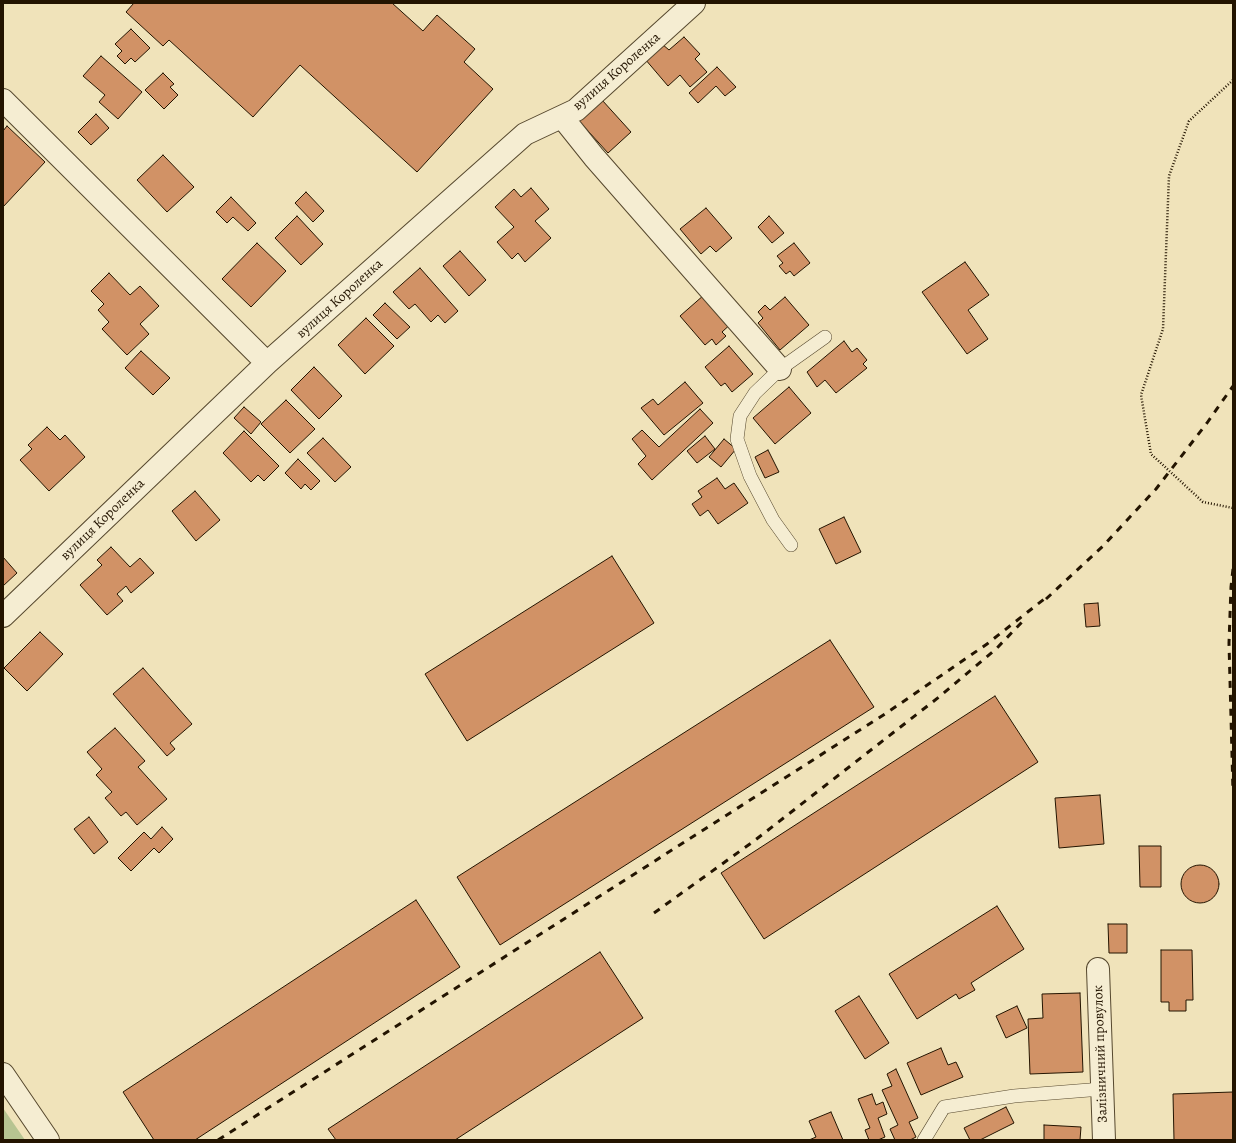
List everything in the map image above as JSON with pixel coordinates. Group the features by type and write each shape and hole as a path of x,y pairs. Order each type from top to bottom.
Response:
{"street":[{"name":"вулиця Короленка","path":"3,616 267,363 525,134 576,110 694,3"},
{"path":"3,100 267,363"},
{"path":"562,117 594,157 780,369"},
{"name":"Залізничний провулок","path":"1098,969 1104,1140"},
{"path":"3,1074 48,1140"}],"lane":[{"path":"791,545 773,520 750,476 737,439 740,416 755,393 780,369 825,338"},
{"path":"924,1140 944,1107 1014,1096 1102,1089"}],"path":[{"path":"1233,80 1189,121 1170,176 1163,329 1140,395 1151,454 1203,502 1233,508"}],"green space":[{"path":"3,1108 25,1140 3,1140"}],"building":[{"path":"134,3 392,3 423,31 437,15 475,49 464,62 493,89 417,172 300,65 253,117 169,40 163,46 126,12"},
{"path":"131,29 150,48 135,62 131,58 125,64 117,56 122,51 115,44"},
{"path":"684,37 700,54 695,59 707,72 690,87 680,75 668,86 645,59 662,44 669,50"},
{"path":"101,56 142,92 118,119 99,102 105,95 83,76"},
{"path":"717,67 736,87 725,96 716,86 698,103 689,93"},
{"path":"163,73 174,84 170,87 178,95 164,109 145,90"},
{"path":"602,100 631,132 608,153 579,121"},
{"path":"96,114 109,128 91,145 78,132"},
{"path":"7,126 45,162 3,207 3,131"},
{"path":"163,155 194,187 167,212 137,180"},
{"path":"531,188 549,209 535,221 551,238 525,262 518,253 512,259 497,242 514,227 495,207 514,189 521,197"},
{"path":"306,192 324,211 313,222 295,203"},
{"path":"231,197 256,223 248,231 233,217 227,223 216,212"},
{"path":"706,208 732,238 716,252 710,246 701,254 680,229"},
{"path":"297,216 323,244 301,265 275,238"},
{"path":"769,216 784,233 772,243 758,227"},
{"path":"257,243 286,271 251,307 222,279"},
{"path":"794,243 810,263 794,276 790,271 786,274 779,266 783,263 777,256"},
{"path":"460,251 486,280 469,296 443,266"},
{"path":"965,262 989,295 968,310 988,339 967,354 922,292"},
{"path":"420,268 458,311 445,323 438,315 431,322 415,304 409,309 393,292"},
{"path":"109,273 130,295 140,286 159,306 140,324 149,334 127,355 102,329 109,322 98,310 104,304 91,291"},
{"path":"704,295 734,321 722,332 726,336 716,345 712,339 705,345 680,316"},
{"path":"785,297 809,325 780,350 758,323 763,318 758,312 765,305 770,310"},
{"path":"385,303 410,327 397,339 373,315"},
{"path":"366,318 394,346 365,374 338,345"},
{"path":"844,341 852,352 857,348 867,360 863,364 867,368 836,393 825,380 817,387 807,372"},
{"path":"729,346 753,374 732,392 725,383 721,386 705,367"},
{"path":"141,351 170,378 153,395 125,368"},
{"path":"314,367 342,396 319,419 291,390"},
{"path":"685,382 703,403 664,435 641,408 653,399 658,405"},
{"path":"789,387 811,413 775,444 753,418"},
{"path":"286,400 315,429 290,453 261,424"},
{"path":"244,407 261,422 251,434 234,418"},
{"path":"700,409 713,423 652,480 638,464 646,456 632,439 642,430 659,447"},
{"path":"47,427 60,440 65,435 85,457 49,491 20,460 32,449 28,445"},
{"path":"244,431 279,466 264,481 258,475 251,482 223,453"},
{"path":"705,436 715,449 697,463 687,451"},
{"path":"323,438 351,467 335,482 307,453"},
{"path":"724,439 736,449 721,467 709,457"},
{"path":"768,450 779,472 765,478 755,457"},
{"path":"298,459 320,481 311,490 305,484 301,489 285,473"},
{"path":"717,478 725,489 734,483 748,503 718,524 708,510 700,516 692,504 702,497 698,491"},
{"path":"195,491 220,520 196,541 172,511"},
{"path":"844,517 861,552 836,564 819,529"},
{"path":"111,547 130,567 140,558 154,573 131,593 126,586 117,594 123,601 107,615 80,585 102,565 97,560"},
{"path":"612,556 654,623 467,741 425,674"},
{"path":"3,557 17,573 3,586"},
{"path":"1098,603 1100,626 1086,627 1084,604"},
{"path":"40,632 63,654 27,691 4,668"},
{"path":"830,640 874,707 500,945 457,877"},
{"path":"143,668 192,724 170,743 175,749 167,756 113,694"},
{"path":"995,696 1038,762 764,939 721,873"},
{"path":"115,728 145,761 138,767 167,799 137,825 126,812 121,816 105,798 112,792 96,775 102,769 87,752"},
{"path":"1100,795 1104,844 1059,848 1055,798"},
{"path":"89,817 108,842 94,854 74,829"},
{"path":"162,827 173,839 159,853 154,848 131,871 118,858 144,832 151,839"},
{"path":"1139,846 1161,846 1161,887 1140,887"},
{"path":"1200,865 1213,871 1219,884 1213,897 1200,903 1187,897 1181,884 1187,871"},
{"path":"416,900 460,967 195,1140 154,1140 123,1092"},
{"path":"997,906 1024,949 971,983 975,990 959,999 956,994 917,1019 889,974"},
{"path":"1108,924 1127,924 1127,953 1109,953"},
{"path":"1161,950 1192,950 1193,1000 1186,1000 1186,1011 1169,1011 1169,1002 1161,1002"},
{"path":"600,952 643,1018 455,1140 336,1140 328,1129"},
{"path":"1080,993 1083,1072 1030,1074 1028,1019 1043,1018 1042,994"},
{"path":"859,996 889,1043 865,1059 835,1011"},
{"path":"1017,1006 1027,1028 1006,1038 996,1016"},
{"path":"941,1048 948,1065 956,1062 963,1077 921,1095 907,1063"},
{"path":"896,1069 918,1118 909,1122 916,1137 910,1140 895,1140 890,1129 898,1125 882,1090 892,1086 887,1074"},
{"path":"1233,1092 1233,1140 1174,1140 1173,1094"},
{"path":"872,1094 876,1105 883,1102 887,1114 878,1118 885,1137 878,1140 869,1140 865,1130 870,1128 858,1099"},
{"path":"1006,1107 1014,1123 980,1140 970,1140 964,1128"},
{"path":"831,1112 843,1140 809,1140 816,1137 809,1121"},
{"path":"1044,1125 1081,1127 1080,1140 1044,1140"}],"railway":[{"path":"1046,599 1103,546 1156,489 1207,423 1233,386"},
{"path":"1233,569 1229,643 1233,792"},
{"path":"218,1140 888,712 987,644 1048,596"},
{"path":"654,913 754,841 939,697 996,649 1023,621"}]}
